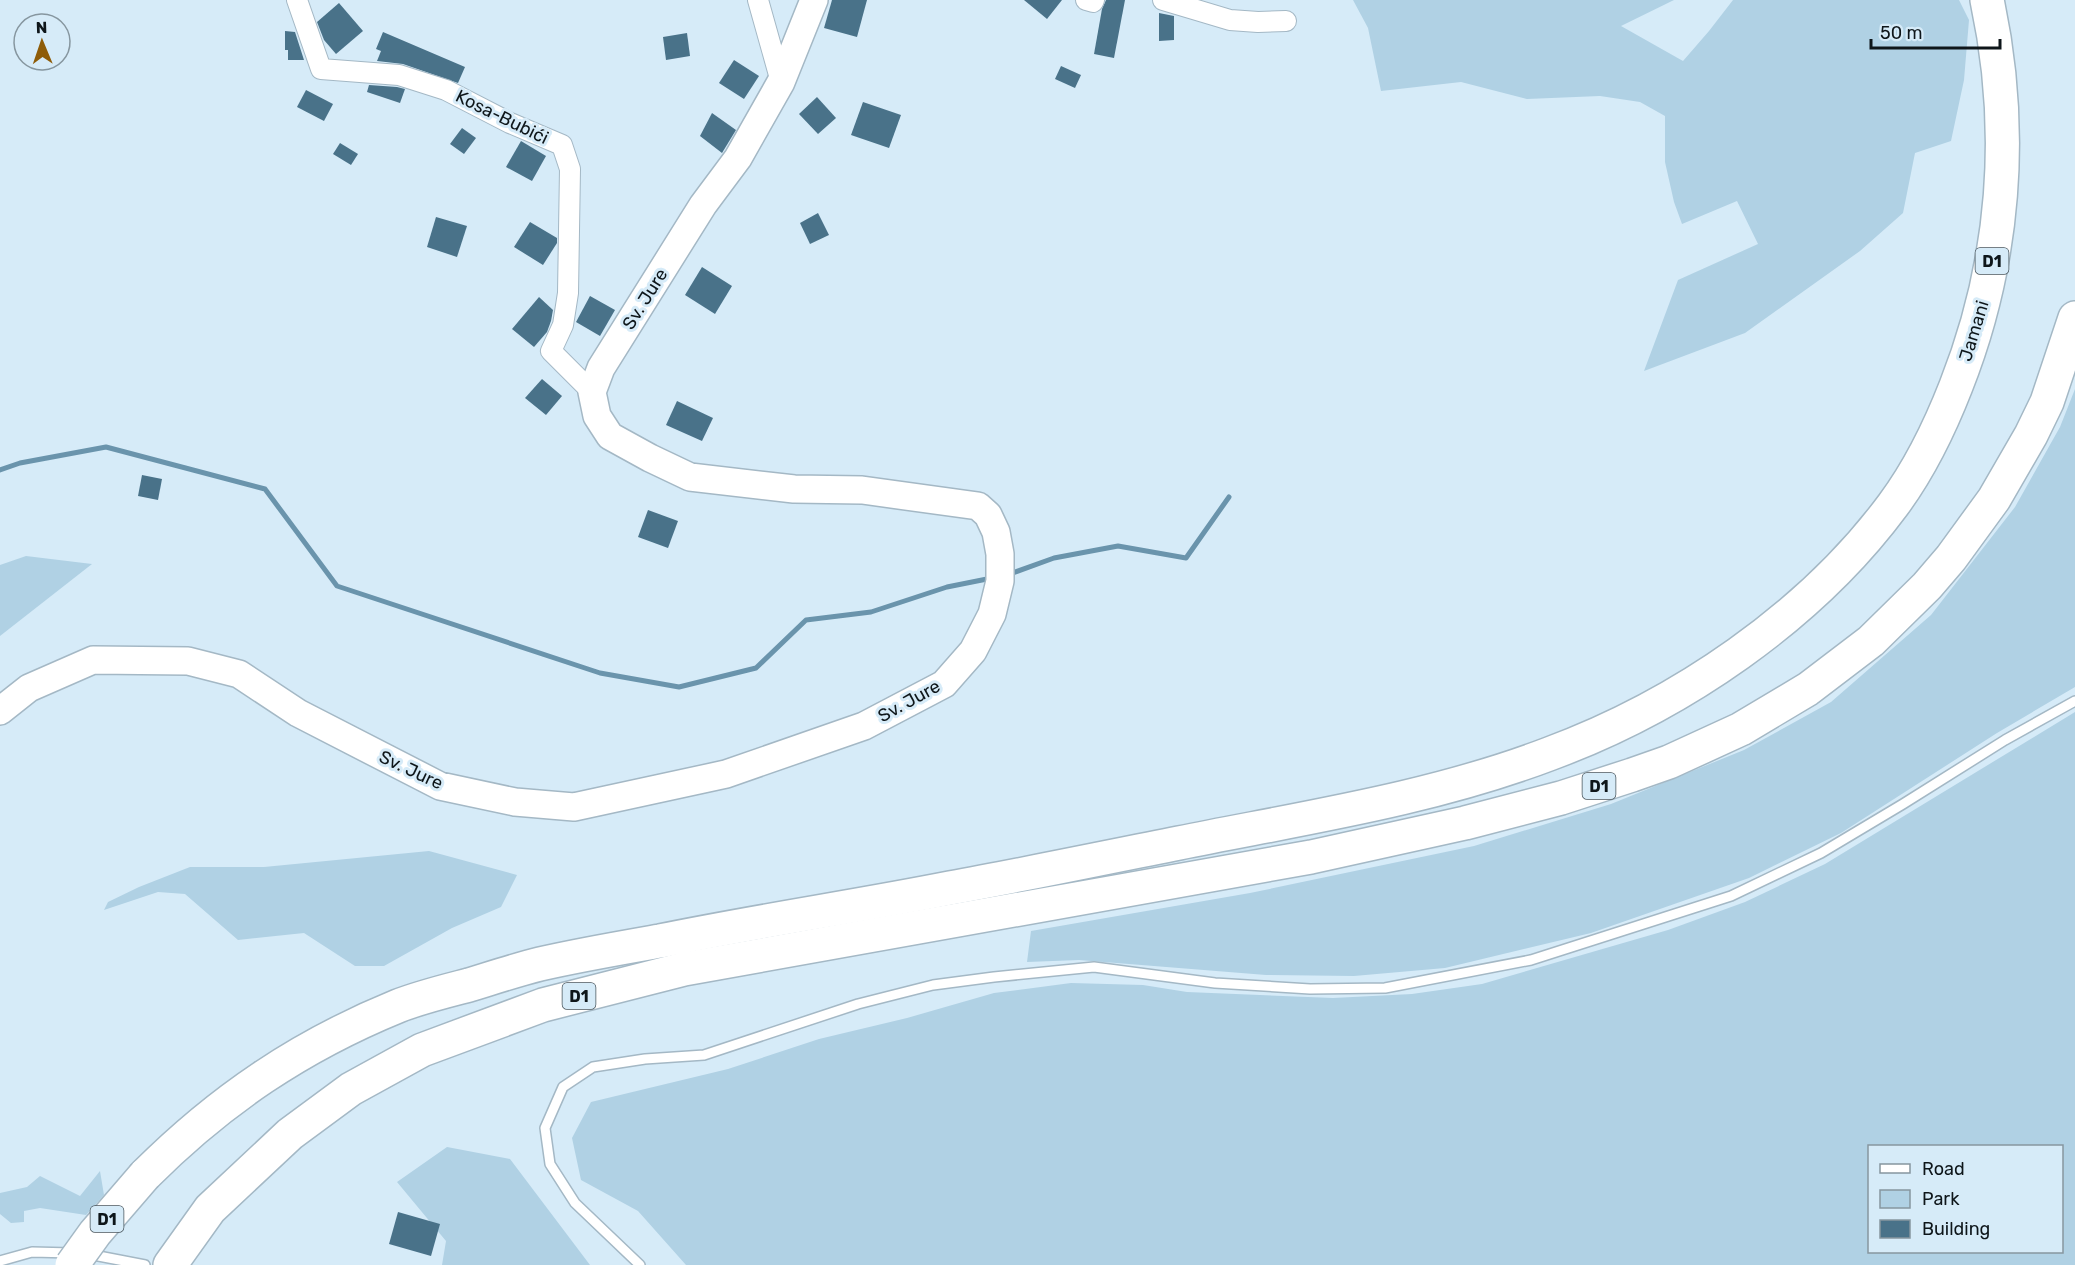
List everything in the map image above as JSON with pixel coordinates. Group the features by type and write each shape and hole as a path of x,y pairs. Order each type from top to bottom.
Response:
{"highway":[{"name":"Jamani","path":"72,1265 95,1233 145,1175 197,1126 262,1077 317,1043 403,1004 540,964 762,921 946,889 1352,808 1434,789 1545,756 1629,720 1689,686 1743,650 1776,624 1831,574 1895,503 1950,402 1976,329 1994,254 2001,197 2004,139 1998,62 1987,0"},
{"name":"D1","path":"170,1265 210,1209 290,1134 351,1089 422,1050 543,1005 684,969 1311,857 1561,798 1660,766 1706,747 1775,710 1808,689 1871,641 1900,614 1951,558 1994,499 2013,468 2047,402 2075,318"}],"street":[{"name":"Kosa-Bubići","path":"297,0 321,69 399,75 437,87 562,145 570,169 568,293 563,325 552,351 592,392"},
{"path":"758,0 780,82"},
{"name":"Sv. Jure","path":"0,711 29,688 93,660 188,661 239,674 298,713 440,786 515,802 574,807 726,774 864,726 944,684 973,651 992,614 1000,573 1000,554 996,532 988,515 978,506 862,490 794,489 690,477 610,436 597,416 592,392 602,368 703,205 738,158 780,82 814,0"},
{"path":"1086,0 1093,2 1094,0"},
{"path":"1163,0 1230,20 1286,21"}],"lane":[{"path":"640,1265 575,1203 550,1164 545,1128 563,1087 593,1067 645,1059 704,1055 858,1004 933,985 994,977 1094,967 1215,983 1310,989 1385,988 1531,960 1731,896 1821,853 2005,740 2075,701"},
{"path":"0,1260 32,1252 89,1254 145,1265"}],"green space":[{"path":"1353,0 1674,0 1621,26 1683,61 1733,0 1959,0 1969,20 1964,80 1951,141 1915,153 1903,213 1860,251 1745,333 1644,371 1678,280 1758,244 1737,201 1682,224 1674,202 1665,162 1665,116 1640,102 1600,96 1527,99 1461,82 1381,91 1368,28"},
{"path":"2075,389 2075,687 1997,733 1841,833 1749,878 1591,933 1445,968 1354,976 1266,975 1079,960 1027,962 1031,931 1250,893 1474,846 1611,804 1744,750 1831,702 1931,615 2015,507 2060,427"},
{"path":"26,556 92,564 0,636 0,565"},
{"path":"2075,712 2075,1265 686,1265 638,1211 581,1180 572,1138 591,1102 728,1069 819,1039 907,1018 994,993 1071,983 1143,985 1187,992 1333,998 1412,994 1482,984 1668,930 1745,902 1825,864"},
{"path":"429,851 517,875 501,907 452,928 384,966 355,966 304,933 238,940 185,894 158,892 104,910 108,902 190,867 264,867"},
{"path":"447,1147 510,1159 590,1265 442,1265 446,1241 397,1182"},
{"path":"100,1171 104,1195 86,1215 40,1208 24,1211 24,1222 11,1223 0,1214 0,1193 27,1187 40,1176 80,1196"}],"building":[{"path":"832,0 867,0 857,37 824,28"},
{"path":"1024,0 1062,0 1047,19"},
{"path":"1106,0 1125,0 1114,58 1094,54 1102,9"},
{"path":"339,3 363,31 336,54 324,40 317,22"},
{"path":"1159,13 1174,16 1174,40 1159,41"},
{"path":"285,31 295,32 304,60 288,60 288,50 285,50"},
{"path":"383,32 465,67 458,83 403,64 377,61 381,51 376,49"},
{"path":"687,33 690,56 666,60 663,37"},
{"path":"734,60 759,76 744,99 719,83"},
{"path":"1061,66 1081,75 1075,88 1055,79"},
{"path":"369,85 405,89 400,103 367,92"},
{"path":"306,90 333,104 324,121 297,107"},
{"path":"817,97 836,118 818,134 799,114"},
{"path":"863,102 901,115 889,148 851,135"},
{"path":"712,113 736,130 722,153 700,136"},
{"path":"462,128 476,138 464,154 450,144"},
{"path":"521,141 546,156 532,181 506,167"},
{"path":"340,143 358,154 351,165 333,154"},
{"path":"818,213 829,235 810,244 800,223"},
{"path":"436,217 467,226 457,257 427,247"},
{"path":"530,222 557,238 557,243 543,265 514,247"},
{"path":"702,267 732,286 715,314 685,295"},
{"path":"590,296 615,310 600,336 576,322"},
{"path":"539,297 553,310 547,332 534,347 512,329"},
{"path":"542,379 562,396 546,415 525,398"},
{"path":"677,401 713,418 702,441 666,425"},
{"path":"142,475 162,479 158,500 138,496"},
{"path":"648,510 678,521 668,548 638,537"},
{"path":"398,1212 440,1224 431,1256 389,1244"}],"waterway":[{"path":"0,470 20,463 106,447 265,489 337,586 600,673 679,687 756,668 806,620 871,612 947,587 992,578"},
{"path":"1007,575 1054,558 1118,546 1186,558 1229,497"}]}
